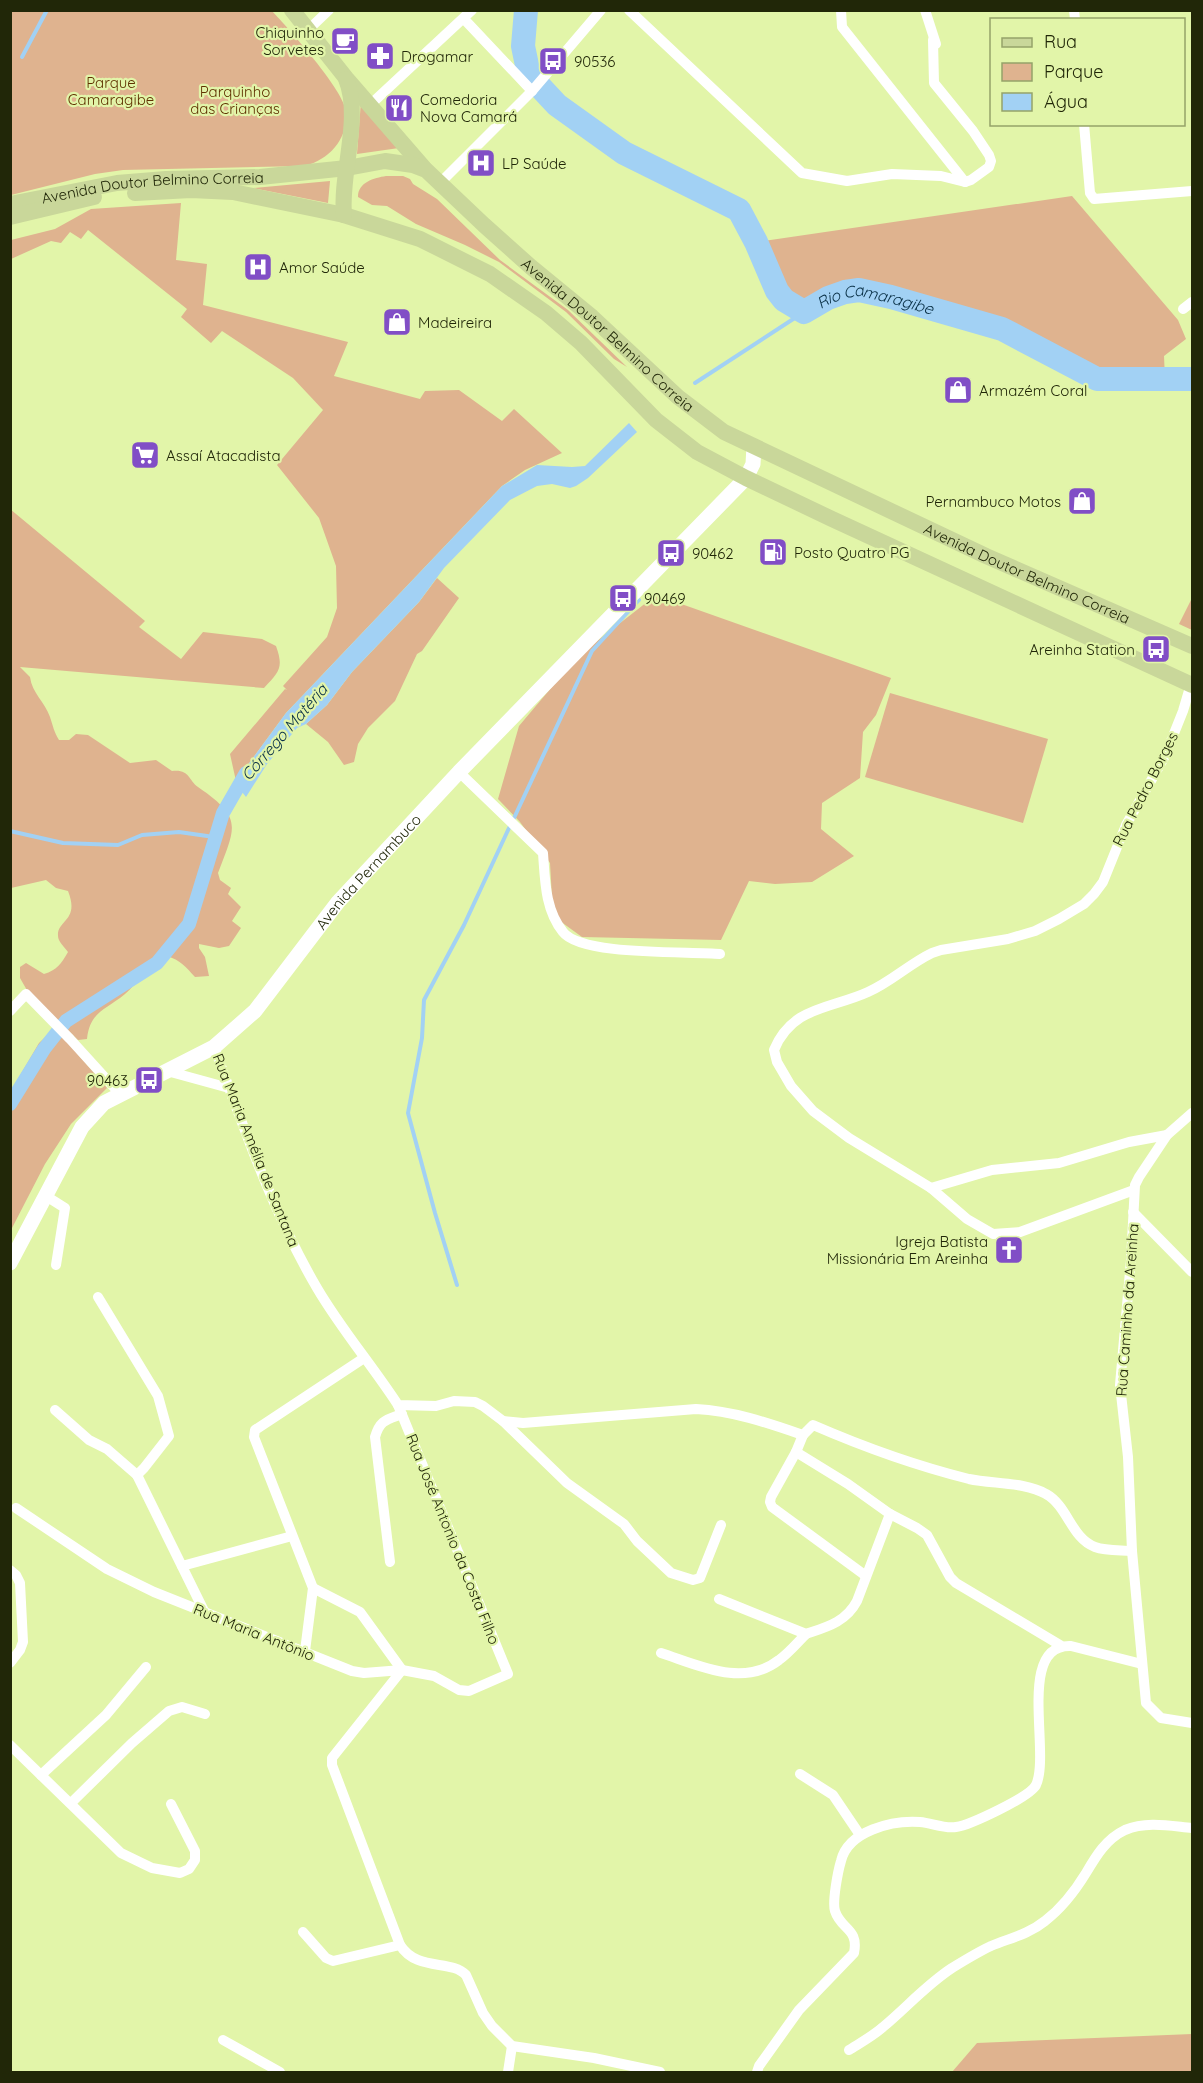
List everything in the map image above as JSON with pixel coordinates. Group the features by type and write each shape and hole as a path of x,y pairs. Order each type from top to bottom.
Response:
{"main road":[{"path":"292,10 346,78 426,170"},
{"path":"344,215 344,188 352,109 351,90 346,78"},
{"name":"Avenida Doutor Belmino Correia","path":"10,204 117,183 166,179 260,177 347,168 385,161 412,165 426,170 492,232 592,317 678,397 724,432 986,556 1192,646"},
{"name":"Avenida Doutor Belmino Correia","path":"10,217 110,194 191,190 233,192 344,215 420,239 490,274 546,313 582,343 656,420 697,452 746,478 1192,684"}],"street":[{"path":"308,30 329,10"},
{"path":"629,10 802,173 847,181 892,174 941,176 965,182 989,167 991,161 973,131 934,83 936,44 925,10"},
{"path":"841,10 842,27 965,182"},
{"path":"440,183 538,85 593,13"},
{"path":"370,104 468,15 538,85"},
{"path":"1084,126 1090,193 1094,199 1192,191"},
{"path":"1183,309 1192,302"},
{"path":"746,478 753,464 754,446"},
{"name":"Avenida Pernambuco","path":"10,1263 82,1127 104,1103 214,1047 255,1011 338,902 459,772 746,478"},
{"name":"Rua Pedro Borges","path":"1134,1190 1046,1224 1020,1232 993,1234 967,1219 928,1186 849,1138 813,1111 783,1075 774,1050 777,1041 787,1028 810,1012 868,992 932,953 1008,939 1059,919 1084,904 1103,882 1126,825 1165,756 1192,684"},
{"path":"459,772 543,853 546,888 551,911 564,935 572,941 601,948 720,954"},
{"path":"10,1011 26,994 120,1094"},
{"name":"Rua Maria Amélia de Santana","path":"214,1047 292,1241 333,1315 400,1409"},
{"path":"167,1071 229,1088"},
{"name":"Rua Caminho da Areinha","path":"1192,1113 1167,1135 1139,1176 1134,1190 1120,1385 1128,1457 1133,1567 1146,1703 1161,1718 1192,1723"},
{"path":"928,1186 992,1170 1059,1163 1129,1142 1167,1135"},
{"path":"46,1196 65,1208 56,1265"},
{"path":"1134,1212 1192,1272"},
{"path":"98,1297 158,1396 169,1436 136,1475"},
{"path":"305,1652 314,1588 254,1437 255,1430 364,1358"},
{"path":"390,1562 375,1437 378,1426 400,1409 436,1406 454,1401 475,1402 503,1421 567,1483 624,1524 638,1541 672,1573 693,1580 700,1578 721,1525"},
{"name":"Rua José Antonio da Costa Filho","path":"400,1409 508,1674"},
{"path":"55,1410 89,1440 107,1449 136,1475 205,1613"},
{"path":"503,1421 523,1423 651,1412 718,1410 740,1414 803,1435"},
{"path":"866,1576 772,1507 770,1502 803,1435 813,1425 866,1448 920,1467 1045,1493 1058,1504 1082,1538 1089,1544 1107,1549 1132,1551"},
{"path":"796,1452 848,1484 890,1514 927,1535 950,1577 956,1583 1060,1645 1142,1664"},
{"name":"Rua Maria Antônio","path":"16,1508 107,1569 154,1592 352,1671 364,1673 402,1670 434,1676 459,1690 469,1691 508,1674"},
{"path":"661,1653 715,1671 737,1674 758,1671 777,1662 806,1634 840,1621 851,1611 890,1514"},
{"path":"182,1566 292,1536"},
{"path":"10,1570 20,1583 23,1642 10,1663"},
{"path":"314,1588 360,1612 402,1670 332,1758 332,1765 400,1945 406,1954 428,1964 462,1970 487,2019 512,2046 594,2058 658,2072"},
{"path":"719,1599 806,1634"},
{"path":"758,2073 759,2066 799,2010 855,1953 857,1941 834,1909 841,1859 850,1842 860,1835 883,1827 909,1822 956,1827 1022,1798 1036,1787 1040,1749 1039,1680 1043,1662 1050,1652 1060,1645"},
{"path":"41,1775 106,1714 146,1667"},
{"path":"71,1803 132,1743 169,1711 182,1707 205,1714"},
{"path":"10,1745 121,1853 152,1868 180,1873 189,1869 195,1860 195,1851 171,1804"},
{"path":"800,1774 833,1795 860,1835"},
{"path":"849,2050 883,2027 949,1970 991,1946 1028,1932 1044,1922 1072,1894 1097,1854 1109,1840 1124,1831 1140,1826 1162,1825 1192,1828"},
{"path":"303,1932 326,1958 333,1961 400,1945"},
{"path":"223,2040 280,2073"},
{"path":"508,2073 512,2046"}],"green space":[{"name":"Parque Camaragibe","path":"11,11 272,11 315,60 336,90 346,112 344,131 336,146 329,153 305,166 123,170 95,174 11,195"},
{"path":"361,101 399,148 357,154"},
{"path":"386,176 403,176 410,179 413,184 437,199 500,260 568,310 627,367 614,359 566,312 499,262 416,224 387,206 372,205 358,197 364,184"},
{"path":"330,181 328,203 253,188"},
{"path":"1072,196 1178,320 1186,339 1164,356 1165,379 1097,379 1002,329 859,290 828,298 804,312 784,298 778,290 756,242"},
{"path":"181,203 176,260 207,264 203,305 348,342 334,376 420,399 425,391 459,390 502,421 514,409 562,453 525,470 502,486 286,713 236,781 230,754 285,689 287,690 283,686 327,637 337,608 336,566 319,518 277,465 323,410 293,378 222,331 211,343 181,317 187,309 88,230 81,239 70,232 61,243 51,241 11,259 11,240 55,229 91,209"},
{"path":"10,509 145,621 139,627 181,659 203,632 262,639 276,646 280,660 279,669 264,688 20,667 30,677 33,688 48,712 59,740 69,740 76,734 88,735 130,763 156,760 172,771 186,773 195,784 223,807 232,824 229,844 218,873 220,880 231,888 228,894 241,907 232,921 241,928 229,946 219,948 199,944 205,957 209,976 195,977 186,967 167,956 141,977 125,994 95,1017 87,1039 78,1040 28,992 20,978 20,967 26,963 44,974 52,971 61,963 68,952 58,936 61,926 70,914 71,901 68,891 56,888 46,880 11,888"},
{"path":"437,578 459,598 422,651 417,654 395,701 368,728 358,744 354,762 344,765 328,742 306,724 327,705 352,672 419,602"},
{"path":"656,595 891,678 876,715 863,732 860,778 822,803 821,829 854,856 812,882 775,884 749,881 721,940 582,937 553,916 550,863 520,822 498,799 519,726 578,656"},
{"path":"1192,598 1192,630 1179,624"},
{"path":"890,693 1048,739 1023,823 865,777"},
{"path":"55,1028 107,1088 71,1124 45,1164 11,1230 11,1091 39,1043"},
{"path":"1192,2034 1192,2072 952,2072 977,2043"}],"water":[{"path":"629,423 637,432 588,478 576,486 570,488 552,484 537,486 510,500 444,568 419,602 352,672 327,705 306,724 297,728 267,764 246,797 236,781 286,713 502,486 537,465 585,466"}],"waterway":[{"path":"22,57 47,10"},
{"name":"Rio Camaragibe","path":"526,10 523,46 529,75 557,105 624,153 739,210 777,291 784,300 804,312 828,298 859,290 1002,329 1097,379 1192,379"},
{"name":"Córrego Matéria","path":"695,383 804,312"},
{"path":"514,818 592,651 639,600"},
{"name":"Córrego Matéria","path":"10,1104 44,1049 66,1021 157,963 189,924 223,813 246,773"},
{"path":"457,1285 408,1113 422,1038 424,1000 464,925 509,828"},
{"path":"10,831 63,843 118,845 142,835 179,832 214,837"}],"place":[{"name":"Chiquinho Sorvetes","path":"345,41"},
{"name":"Drogamar","path":"380,56"},
{"name":"90536","path":"553,61"},
{"name":"Comedoria Nova Camará","path":"399,108"},
{"name":"LP Saúde","path":"481,163"},
{"name":"Amor Saúde","path":"258,267"},
{"name":"Madeireira","path":"397,322"},
{"name":"Armazém Coral","path":"958,390"},
{"name":"Assaí Atacadista","path":"145,455"},
{"name":"Pernambuco Motos","path":"1082,501"},
{"name":"Posto Quatro PG","path":"773,552"},
{"name":"90462","path":"671,553"},
{"name":"90469","path":"623,598"},
{"name":"Areinha Station","path":"1156,649"},
{"name":"90463","path":"149,1080"},
{"name":"Igreja Batista Missionária Em Areinha","path":"1009,1250"}],"park label":[{"name":"Parquinho das Crianças","path":"235,100"}]}
